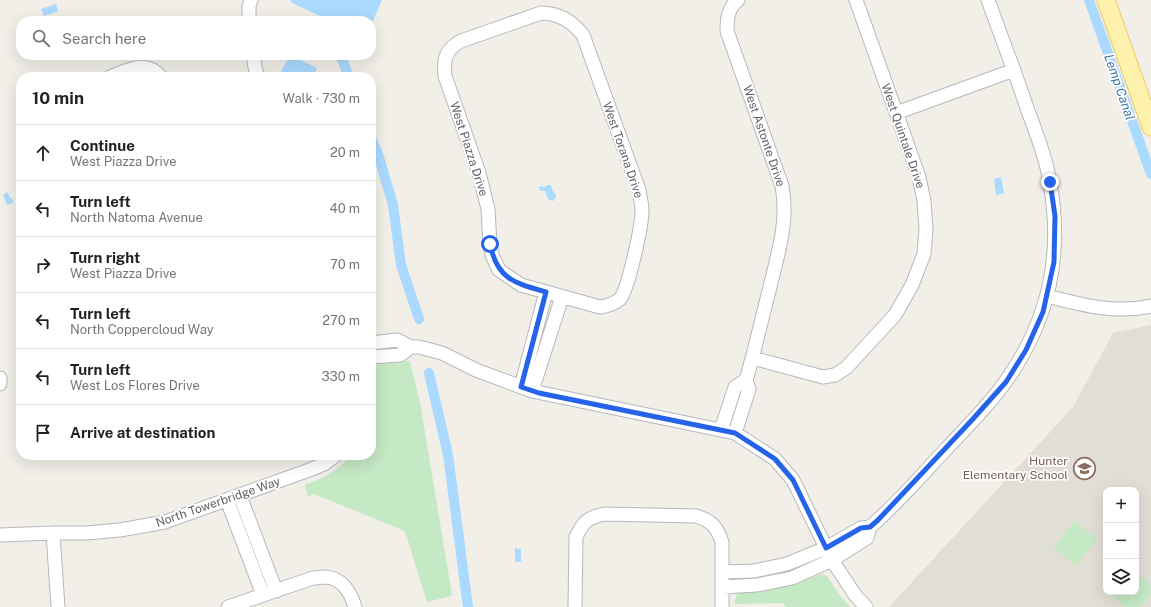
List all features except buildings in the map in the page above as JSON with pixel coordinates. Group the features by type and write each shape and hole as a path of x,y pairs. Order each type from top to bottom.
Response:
{"main road":[{"path":"1106,0 1151,127"}],"street":[{"path":"249,16 250,0"},
{"name":"West Astonte Drive","path":"735,433 749,389 746,380 785,219 785,202 782,186 727,31 729,11 738,0"},
{"name":"West Quintale Drive","path":"752,358 823,377 835,375 846,368 895,315 909,291 924,254 926,229 924,201 919,177 856,0"},
{"path":"722,587 757,585 792,578 832,560 867,538 870,527 932,464 1006,382 1026,350 1043,312 1047,296 1054,262 1055,216 1050,182 1042,148 988,0"},
{"name":"West Torana Drive","path":"448,52 454,45 461,41 541,13 552,13 570,22 577,28 585,40 639,190 642,209 641,225 625,292 614,304 600,307 562,297"},
{"name":"West Piazza Drive","path":"448,52 444,63 444,76 479,173 488,209 491,250 499,270 521,285 546,292"},
{"path":"254,60 256,72"},
{"path":"124,72 143,67 151,68 157,72"},
{"path":"896,113 1014,70"},
{"path":"546,292 562,297 526,389 546,292"},
{"path":"1047,296 1108,309 1134,310 1151,306"},
{"path":"376,342 396,340 411,347 419,347 442,353 476,370 526,389 735,433 775,459 793,480 832,560 855,596 866,607"},
{"path":"376,357 400,355 411,347"},
{"path":"0,378 0,384"},
{"name":"West Astonte Drive","path":"721,430 735,387 746,380"},
{"name":"North Towerbridge Way","path":"0,535 87,533 120,530 165,522 312,469 329,460"},
{"path":"240,496 276,591"},
{"path":"227,500 263,595"},
{"path":"575,607 576,537 584,523 594,516 604,514 696,516 706,519 714,525 722,542 722,607"},
{"path":"722,572 754,571 780,565 826,548 861,528 870,527"},
{"path":"53,533 58,607"},
{"path":"228,607 313,578 327,577 339,582 348,590 355,607"}],"shaded area":[{"name":"Hunter Elementary School","path":"1151,325 1151,607 889,607 1073,407 1113,333"}],"green space":[{"path":"410,361 420,402 451,596 427,602 405,531 314,494 308,496 305,485 330,473 347,460 376,460 376,364"},
{"path":"1075,521 1097,540 1076,566 1053,547"},
{"path":"821,574 827,576 841,597 850,607 786,607 782,603 734,604 737,593 764,591 789,585"},
{"path":"1139,575 1151,585 1151,595 1141,607 1125,607 1112,596 1139,595"}],"water":[{"path":"290,0 382,0 375,16 320,16 292,3"},
{"path":"56,4 58,11 44,16 41,9"},
{"path":"287,60 300,60 317,68 315,72 281,71"},
{"path":"1001,177 1004,193 996,195 994,179"},
{"path":"551,185 552,190 556,195 553,201 548,199 545,191 541,191 539,189 540,186 545,187"},
{"path":"7,192 13,200 13,203 7,205 3,195"},
{"path":"515,548 521,549 521,562 515,562"}],"waterway":[{"name":"Lemp Canal","path":"1089,0 1151,174"},
{"path":"342,60 347,72"},
{"path":"376,150 393,205 401,265 419,319"},
{"path":"429,373 448,455 468,607"}],"place":[{"name":"Hunter Elementary School","path":"1084,468"}],"route":[{"path":"490,244 492,255 499,270 521,285 546,292 521,387 539,393 735,433 775,459 793,480 826,548 861,528 870,527 878,520 917,480 1006,382 1026,350 1043,312 1054,262 1055,216 1050,182"}]}
